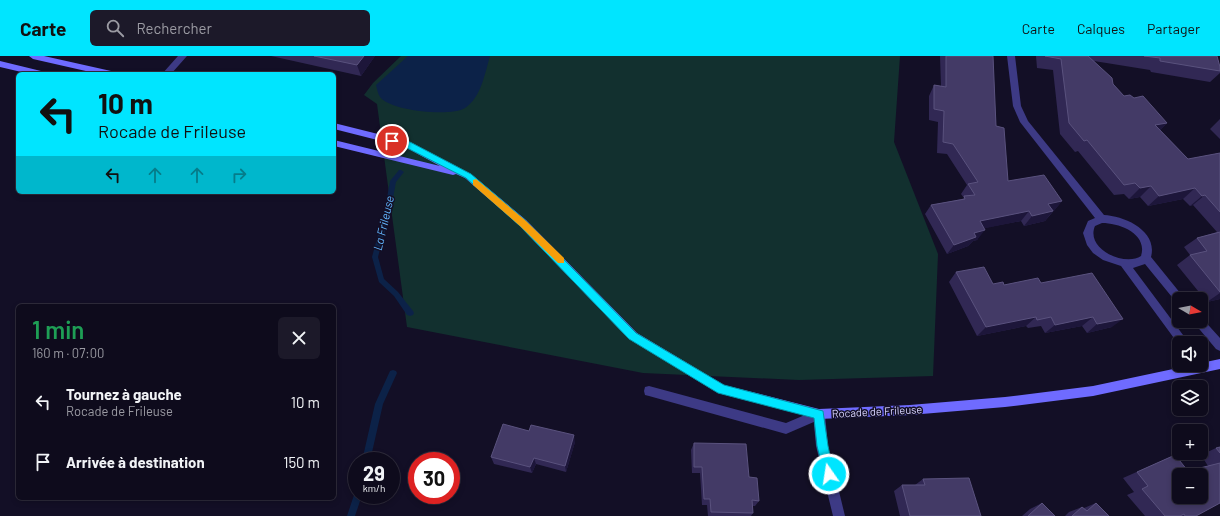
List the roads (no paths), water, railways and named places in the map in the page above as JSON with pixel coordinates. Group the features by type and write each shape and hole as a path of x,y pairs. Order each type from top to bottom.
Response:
{"street":[{"path":"33,56 103,72"},
{"path":"168,72 183,56"},
{"path":"1011,56 1017,106 1024,122 1101,219"},
{"path":"0,64 33,72"},
{"name":"Rocade de Frileuse","path":"336,126 407,144 468,176 523,223 633,336 722,390 819,414 910,410 1005,402 1093,391 1179,372"},
{"name":"Rocade de Frileuse","path":"336,143 468,176"},
{"path":"1101,219 1117,221 1134,228 1147,244 1148,252 1146,258 1137,264 1125,264 1106,258 1092,245 1088,234 1091,224 1101,219"},
{"path":"1146,258 1174,292"},
{"path":"1125,264 1179,336"},
{"path":"1204,328 1220,346"},
{"name":"Rocade de Frileuse","path":"1208,366 1220,364"},
{"path":"648,391 786,429 819,414 822,446 839,516"}],"water":[{"path":"408,56 490,56 482,85 479,92 470,104 458,111 435,112 396,106 386,102 379,96 376,85"}],"waterway":[{"name":"La Frileuse","path":"401,172 393,181 388,209 375,257 381,280 396,294 410,313"},
{"name":"La Frileuse","path":"368,452 379,404 393,373"},
{"name":"La Frileuse","path":"351,516 355,504"}]}
